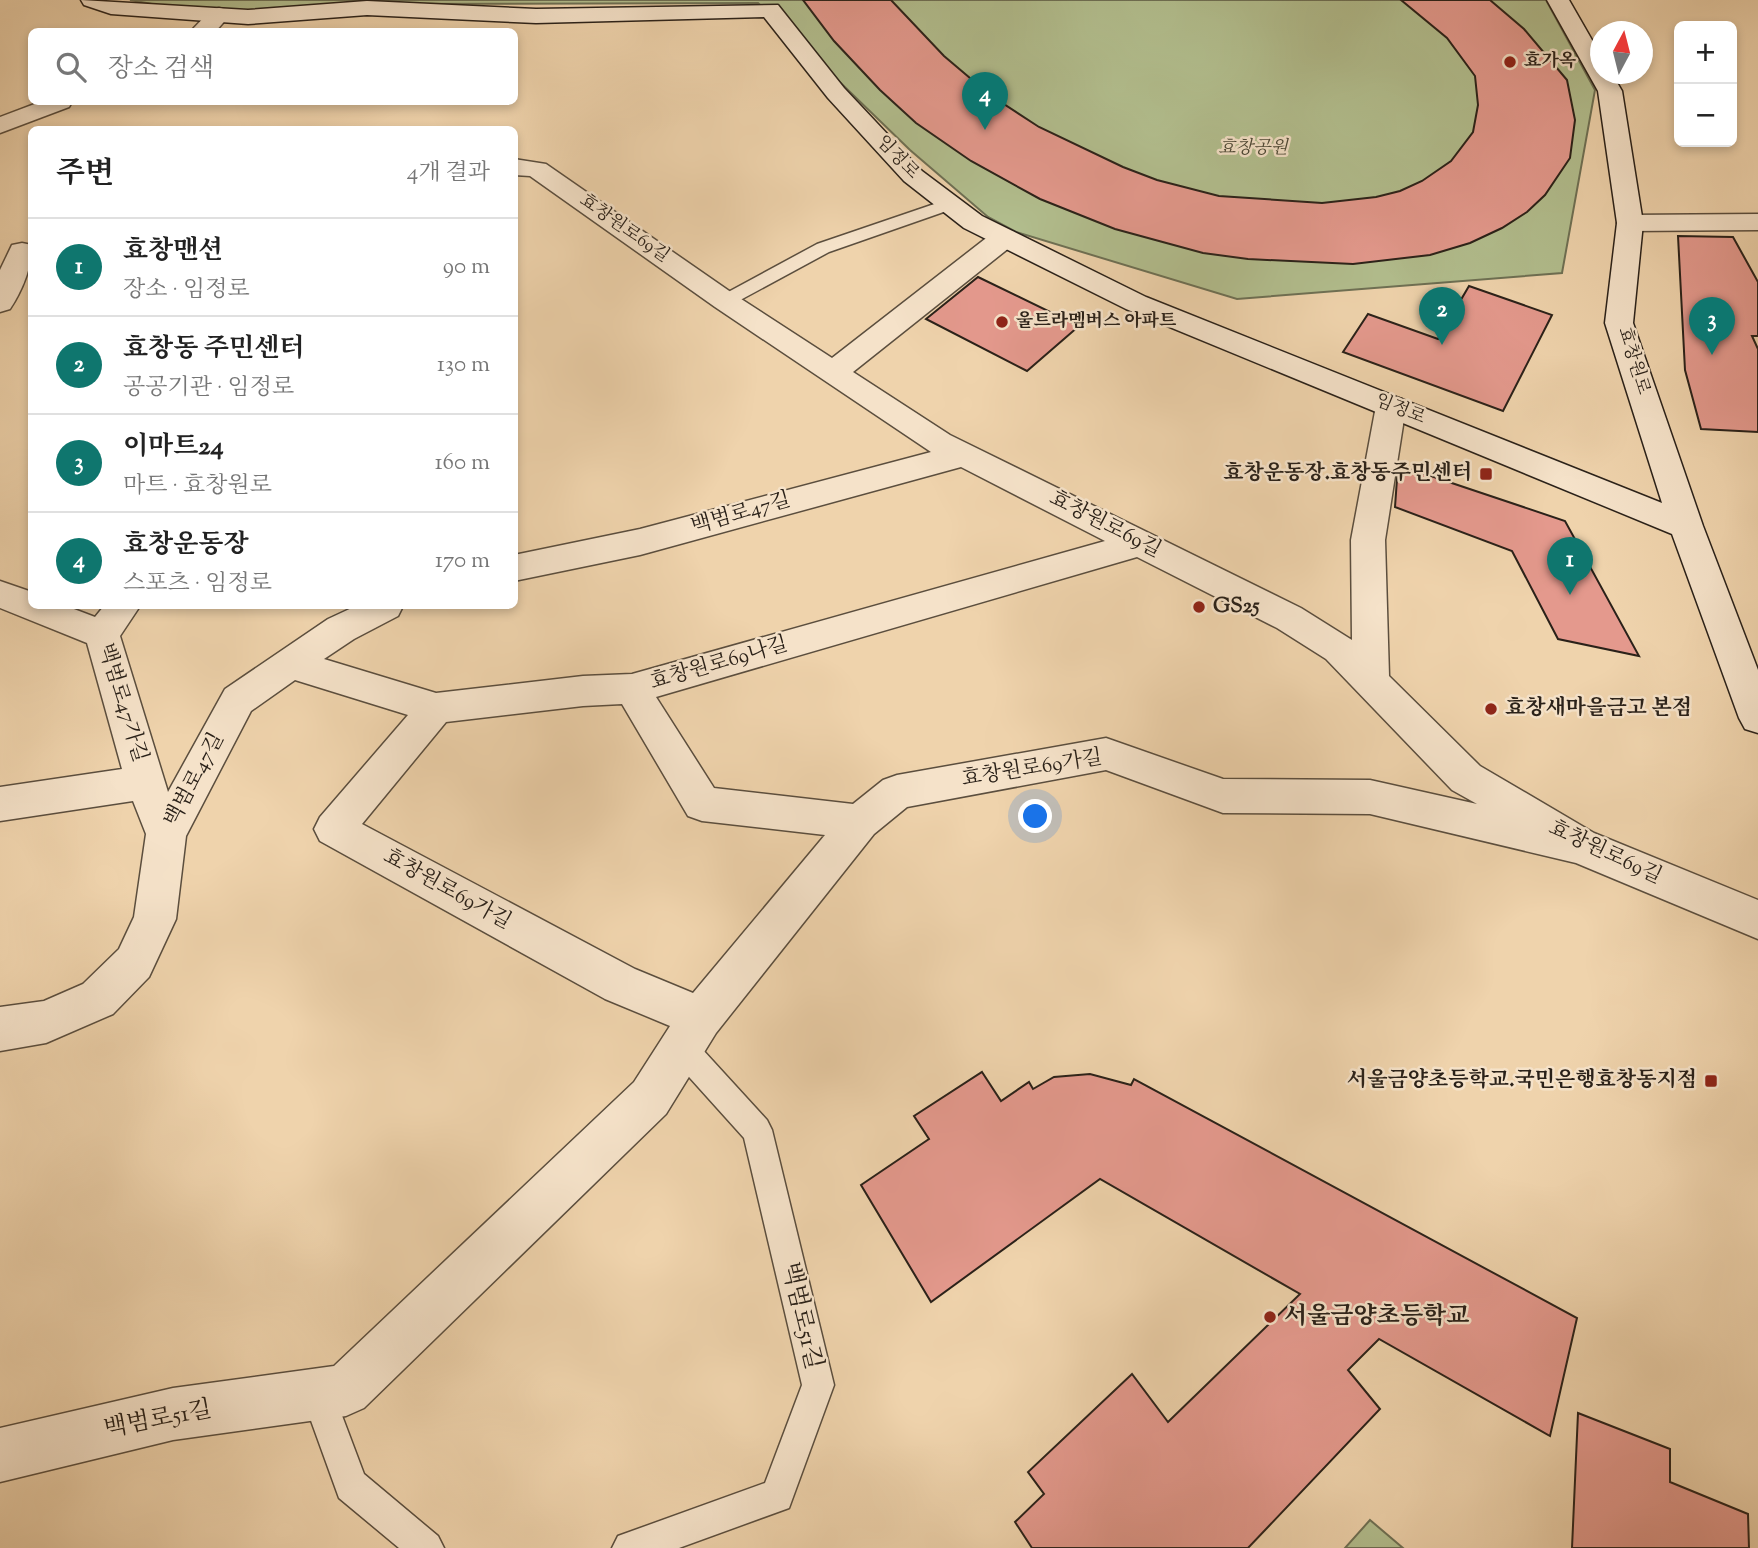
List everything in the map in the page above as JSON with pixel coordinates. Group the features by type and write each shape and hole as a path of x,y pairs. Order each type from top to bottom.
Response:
{"street":[{"name":"임정로","path":"92,0 111,7 210,23 248,17 367,8 536,16 770,5 863,123 913,176 973,222 1136,303 1686,526"},
{"name":"효창원로","path":"1558,0 1610,91 1630,223 1619,323 1686,526 1758,718"},
{"path":"0,126 57,110"},
{"name":"효창원로69길","path":"518,167 537,169 725,300 939,443 1289,618 1339,649 1466,778 1580,846 1758,920"},
{"path":"1630,223 1758,222"},
{"path":"834,372 1004,238"},
{"path":"0,303 18,251"},
{"path":"1371,682 1368,540 1391,406"},
{"name":"백범로47길","path":"518,567 640,542 966,455"},
{"name":"효창원로69나길","path":"291,664 436,708 583,691 632,689 1142,543"},
{"name":"백범로47가길","path":"0,594 28,600"},
{"name":"백범로47가길","path":"65,609 112,620 145,782 166,834"},
{"name":"백범로47길","path":"0,1028 46,1022 98,999 134,963 155,919 166,834 239,700 341,629 380,609"},
{"path":"632,689 702,804 860,822"},
{"name":"효창원로69가길","path":"436,708 334,829 620,984 692,1033"},
{"name":"효창원로69가길","path":"860,822 897,792 1107,754 1223,796 1370,797 1580,846"},
{"path":"0,804 145,782"},
{"name":"백범로51길","path":"0,1455 173,1415 346,1390 650,1098 692,1033 860,822"}],"lane":[{"path":"725,300 823,248 948,204"},
{"name":"백범로51길","path":"630,1548 777,1496 818,1385 757,1130 692,1033"},
{"path":"317,1393 351,1486 426,1548"}],"green space":[{"name":"효창공원","path":"130,0 1546,0 1595,90 1562,273 1237,299 1016,232 988,217 910,150 758,3 370,4 253,12 174,8"},
{"path":"1370,1520 1403,1548 1345,1548"}],"building":[{"path":"803,0 891,0 944,56 990,95 1039,127 1123,167 1157,180 1219,196 1322,203 1376,197 1400,191 1422,181 1451,161 1473,132 1478,105 1475,76 1447,38 1401,0 1490,0 1524,29 1567,80 1575,120 1570,158 1545,195 1527,212 1502,228 1470,243 1430,255 1353,264 1248,259 1203,253 1115,229 1040,199 971,161 916,123 880,90 834,41"},
{"path":"1678,236 1733,237 1758,282 1758,336 1752,336 1758,349 1758,432 1701,429 1685,370"},
{"name":"울트라멤버스 아파트","path":"978,277 1079,326 1027,371 926,319"},
{"path":"1469,286 1552,315 1503,411 1343,352 1368,314 1438,339"},
{"path":"1398,465 1565,521 1639,656 1558,639 1512,551 1395,507"},
{"path":"982,1072 1001,1101 1029,1082 1033,1089 1054,1077 1090,1074 1131,1085 1134,1079 1577,1318 1550,1436 1379,1339 1348,1370 1380,1409 1248,1548 1032,1548 1015,1522 1044,1494 1028,1472 1132,1374 1168,1422 1300,1294 1100,1179 931,1302 861,1185 929,1139 914,1116"},
{"path":"1578,1413 1670,1449 1670,1482 1748,1514 1749,1548 1572,1548"}],"place":[{"name":"효가옥","path":"1510,62"},
{"name":"효창운동장","path":"985,130"},
{"name":"울트라멤버스 아파트","path":"1002,322"},
{"name":"효창동 주민센터","path":"1442,345"},
{"name":"이마트24","path":"1712,355"},
{"name":"효창운동장.효창동주민센터","path":"1486,474"},
{"name":"효창맨션","path":"1570,595"},
{"name":"GS25","path":"1199,607"},
{"name":"효창새마을금고 본점","path":"1491,709"},
{"name":"서울금양초등학교.국민은행효창동지점","path":"1711,1081"},
{"name":"서울금양초등학교","path":"1270,1317"}]}
